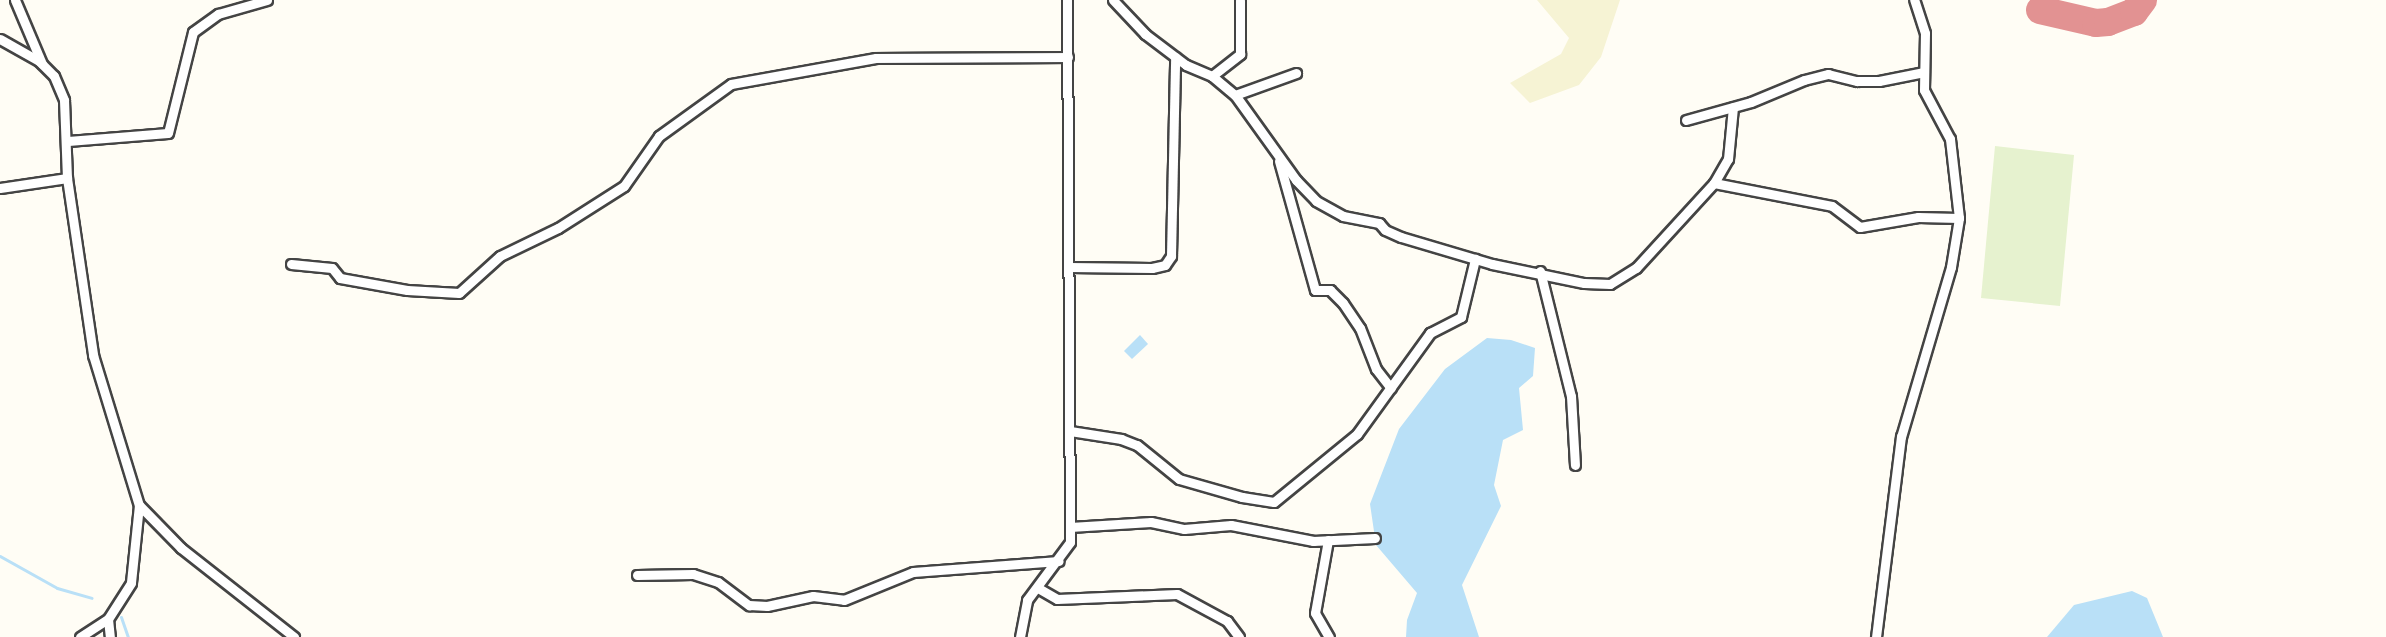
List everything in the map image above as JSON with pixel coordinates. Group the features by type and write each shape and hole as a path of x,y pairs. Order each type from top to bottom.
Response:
{"street":[{"path":"15,0 42,64"},
{"path":"68,141 168,133 193,32 218,14 267,0"},
{"path":"1020,637 1022,617 1038,588 1059,561 1070,542 1067,0"},
{"path":"1113,0 1144,34 1175,57 1212,76 1235,95 1296,180 1325,206 1343,216 1379,223 1385,230 1401,237 1474,258 1540,271 1584,283 1610,284 1636,268 1656,250 1679,219 1714,183 1728,159 1733,107"},
{"path":"1212,76 1240,54 1240,0"},
{"path":"1876,637 1901,437 1951,267 1959,218 1953,154 1924,90 1925,33 1914,0"},
{"path":"0,39 42,64 54,76 64,100 68,141 67,178 93,355 139,505 131,583 108,619 80,637"},
{"path":"291,264 332,268 340,278 407,290 459,293 500,256 558,228 624,186 659,136 730,84 876,58 1068,57"},
{"path":"1068,267 1152,268 1165,265 1171,256 1175,57"},
{"path":"1686,120 1733,107 1828,74 1857,81 1924,72"},
{"path":"1235,95 1296,73"},
{"path":"1276,153 1315,290 1330,290 1343,303 1360,328 1376,369 1391,388"},
{"path":"0,188 67,178"},
{"path":"1714,183 1832,206 1860,227 1918,217 1959,218"},
{"path":"1070,431 1121,439 1137,445 1179,479 1242,498 1274,502 1357,434 1431,333 1461,317 1474,258"},
{"path":"1540,271 1570,396 1575,465"},
{"path":"139,505 181,548 294,637"},
{"path":"1070,526 1151,522 1184,529 1231,525 1313,541 1375,538"},
{"path":"1329,540 1315,613 1329,637"},
{"path":"638,575 693,574 718,582 749,606 767,606 813,596 844,600 913,572 1059,561"},
{"path":"1038,588 1057,599 1177,594 1227,621 1239,637"},
{"path":"108,619 110,637"}],"shaded area":[{"path":"1537,0 1620,0 1601,57 1579,85 1530,103 1510,83 1561,54 1569,38"}],"green space":[{"path":"1995,146 2074,155 2060,306 1981,298"}],"water":[{"path":"1140,335 1148,344 1132,359 1124,351"},
{"path":"1487,338 1511,340 1535,348 1533,376 1519,388 1523,430 1503,440 1494,485 1501,506 1462,585 1479,637 1406,637 1407,620 1417,593 1376,545 1370,504 1399,429 1445,369"},
{"path":"2132,591 2147,598 2163,637 2047,637 2074,605"}],"waterway":[{"path":"0,556 57,588 92,598"},
{"path":"121,617 128,637"}],"taxiway":[{"path":"2040,10 2096,23 2108,22 2134,12 2143,0"}]}
